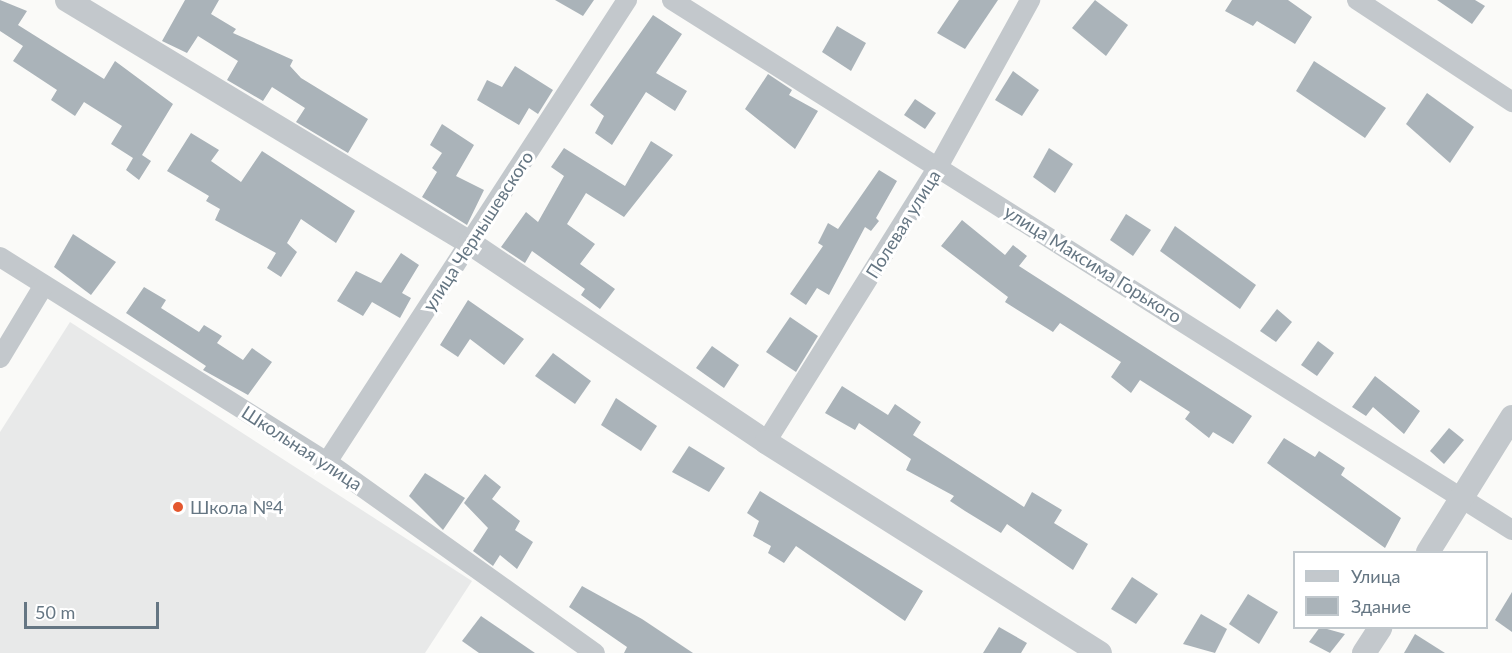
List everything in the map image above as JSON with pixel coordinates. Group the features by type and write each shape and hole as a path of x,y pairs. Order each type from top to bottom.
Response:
{"street":[{"path":"67,0 470,243 766,442 1100,653"},
{"name":"улица Чернышевского","path":"327,462 627,0"},
{"name":"улица Максима Горького","path":"672,0 1463,496 1512,530"},
{"name":"Полевая улица","path":"766,442 938,167 1030,0"},
{"path":"1357,0 1512,102"},
{"name":"Школьная улица","path":"0,257 327,462 595,653"},
{"path":"0,358 44,285"},
{"path":"1429,551 1512,417"},
{"path":"1364,653 1379,629"}],"shaded area":[{"name":"Школа №4","path":"70,322 472,581 425,653 0,653 0,432"}],"building":[{"path":"0,0 27,11 18,25 104,79 115,61 173,104 142,155 151,161 139,180 126,170 133,158 111,144 122,126 84,102 75,116 51,100 57,90 13,61 23,46 0,31"},
{"path":"185,0 219,0 211,14 236,29 233,33 293,60 290,66 301,78 368,119 348,153 296,122 305,108 272,87 263,101 227,80 238,61 198,36 187,53 162,41"},
{"path":"555,0 594,0 583,16"},
{"path":"959,0 998,0 965,49 937,33"},
{"path":"1095,0 1128,25 1106,56 1072,28"},
{"path":"1232,0 1288,0 1312,17 1295,44 1257,21 1253,26 1225,11"},
{"path":"1437,0 1475,0 1485,6 1472,24"},
{"path":"653,15 682,34 656,73 687,91 675,111 646,92 612,145 595,133 604,116 590,105"},
{"path":"837,26 866,43 851,71 822,52"},
{"path":"1314,61 1386,108 1365,138 1296,91"},
{"path":"515,66 553,90 538,114 529,108 519,125 477,100 487,80 502,87"},
{"path":"1013,71 1039,90 1022,116 995,100"},
{"path":"768,74 792,90 789,95 818,111 795,149 745,109"},
{"path":"1427,93 1474,127 1450,163 1406,124"},
{"path":"915,99 936,113 925,129 904,115"},
{"path":"442,124 474,145 456,176 484,190 467,225 422,197 437,172 432,168 442,153 430,145"},
{"path":"191,133 219,150 211,161 241,182 262,151 355,211 336,243 301,219 287,243 297,252 281,277 267,268 276,253 215,220 220,209 206,201 209,196 167,171"},
{"path":"651,141 673,155 624,217 586,193 567,224 595,244 580,264 615,289 600,309 581,295 585,289 532,251 525,263 501,247 526,212 538,222 564,176 551,167 564,148 625,186"},
{"path":"1049,148 1073,164 1055,193 1033,177"},
{"path":"879,170 897,181 876,218 879,221 871,231 865,227 829,295 817,288 806,305 790,294 823,246 818,243 828,223 838,229"},
{"path":"1126,214 1151,230 1133,256 1110,240"},
{"path":"962,220 1005,255 1013,245 1027,256 1019,266 1252,416 1233,444 1213,432 1209,438 1185,419 1190,412 1140,380 1131,393 1111,377 1121,362 1060,323 1053,332 1005,302 1008,297 941,246"},
{"path":"1175,226 1256,285 1240,309 1160,251"},
{"path":"73,234 116,262 91,295 54,267"},
{"path":"401,253 419,265 402,293 411,298 400,318 372,302 363,316 337,301 356,271 381,283"},
{"path":"144,287 166,300 161,308 199,332 204,325 222,336 217,343 243,360 252,348 272,362 248,395 203,370 206,366 126,313"},
{"path":"468,300 524,339 504,365 470,339 458,357 440,345"},
{"path":"1277,309 1292,322 1276,342 1260,331"},
{"path":"790,317 818,336 796,372 766,352"},
{"path":"1318,341 1334,353 1317,376 1301,365"},
{"path":"712,346 739,365 724,388 696,368"},
{"path":"553,353 591,381 575,404 535,376"},
{"path":"1375,376 1420,411 1404,434 1373,407 1366,416 1352,407"},
{"path":"842,386 888,415 895,404 921,422 913,435 1024,507 1032,492 1062,510 1054,523 1088,544 1073,570 1007,524 1001,533 950,501 954,496 906,470 911,459 859,423 855,430 825,413"},
{"path":"616,398 657,426 641,451 601,425"},
{"path":"1449,428 1464,440 1444,464 1430,451"},
{"path":"1284,438 1315,457 1319,451 1345,468 1341,475 1401,518 1385,548 1267,463"},
{"path":"689,446 725,468 709,492 672,472"},
{"path":"425,473 465,498 443,530 409,496"},
{"path":"485,474 501,487 492,499 520,521 515,530 533,542 517,569 500,555 493,566 473,551 488,528 464,503"},
{"path":"760,491 923,591 905,621 796,546 784,563 768,553 771,546 753,536 759,521 747,513"},
{"path":"1132,577 1158,594 1136,624 1111,609"},
{"path":"582,586 642,619 693,653 624,653 627,647 569,607"},
{"path":"1512,592 1512,632 1495,620"},
{"path":"1248,594 1278,612 1259,644 1229,624"},
{"path":"1201,614 1227,629 1215,653 1183,644"},
{"path":"481,616 535,653 479,653 462,641"},
{"path":"999,627 1027,643 1021,653 983,653"},
{"path":"1319,629 1345,634 1330,653 1309,642"},
{"path":"1415,634 1445,653 1404,653"}],"place":[{"name":"Школа №4","path":"178,507"}]}
